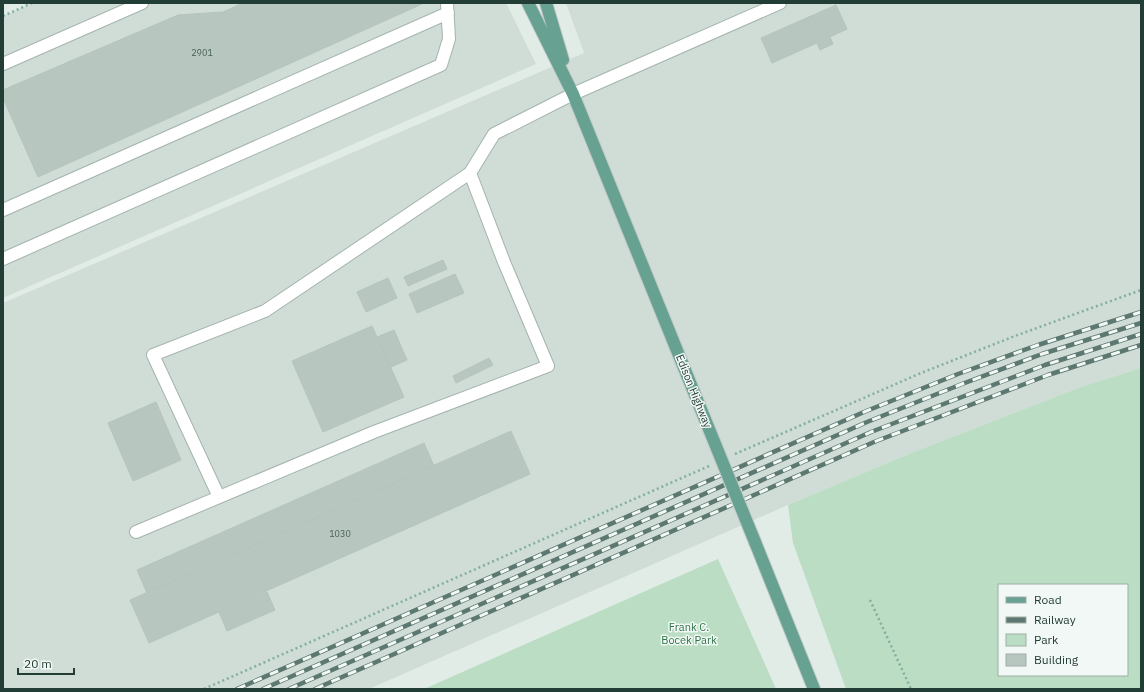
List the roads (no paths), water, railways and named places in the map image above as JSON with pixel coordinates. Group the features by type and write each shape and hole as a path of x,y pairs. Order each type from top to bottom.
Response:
{"main road":[{"name":"Edison Highway","path":"528,3 573,94 814,689"},
{"name":"Edison Highway","path":"546,3 573,94"}],"lane":[{"path":"3,64 142,3"},
{"path":"219,497 153,355 265,311 470,174 494,134 573,94 780,3"},
{"path":"3,260 441,65 449,39 447,8 4,208"},
{"path":"136,532 374,432 548,366 504,262 470,174"}],"railway":[{"path":"237,689 864,412 958,374 1038,345 1141,312"},
{"path":"263,689 867,422 1042,354 1141,323"},
{"path":"289,689 871,432 1045,365 1141,334"},
{"path":"315,689 874,442 1048,375 1141,345"}],"park label":[{"name":"Frank C. Bocek Park","path":"689,633"}]}
